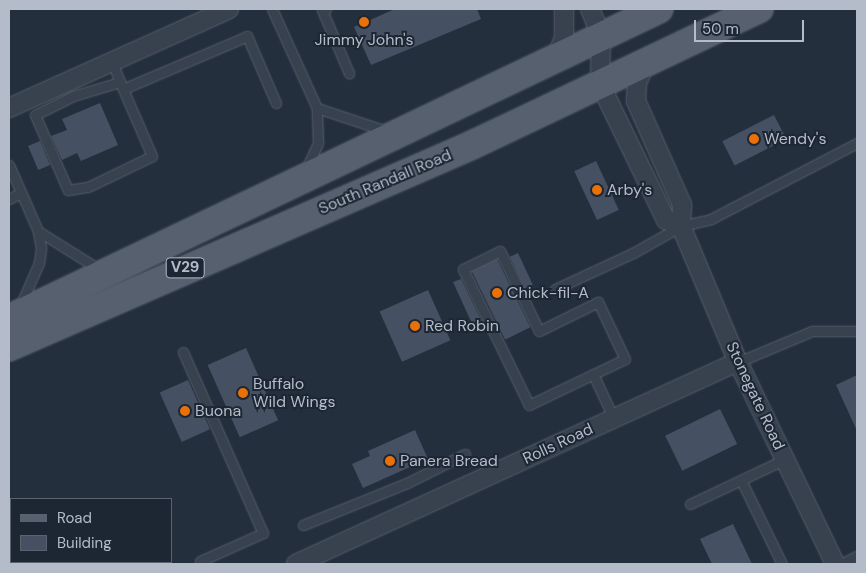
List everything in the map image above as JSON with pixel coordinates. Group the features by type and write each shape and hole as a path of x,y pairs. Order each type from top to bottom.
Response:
{"main road":[{"name":"V29","path":"11,318 659,9"},
{"name":"South Randall Road","path":"9,347 472,145 759,9"}],"street":[{"path":"9,108 229,9"},
{"path":"555,60 564,37 564,9"},
{"path":"590,9 601,35 600,84 666,220 681,226"},
{"name":"Stonegate Road","path":"647,61 637,82 636,101 682,205 681,226 738,362 835,564"},
{"name":"Rolls Road","path":"296,564 738,362"}],"lane":[{"path":"272,9 317,108 318,143 301,180"},
{"path":"323,9 349,73"},
{"path":"112,62 122,86 152,156 88,187 68,190 35,115 73,96 122,86 247,36 276,103"},
{"path":"317,108 374,130 398,133"},
{"path":"555,289 633,254 681,226 711,219 857,144"},
{"path":"9,165 38,232 41,248 34,277 11,318"},
{"path":"9,199 21,193"},
{"path":"38,232 106,273"},
{"path":"500,251 538,331 598,302 625,359 593,374 528,405 463,269 500,251"},
{"path":"738,362 812,330 857,331"},
{"path":"183,352 263,533 200,561"},
{"path":"593,374 614,419"},
{"path":"303,526 407,483 465,454"},
{"path":"690,504 785,459"},
{"path":"741,480 782,564"},
{"path":"841,564 857,556"}],"building":[{"path":"395,9 477,9 481,19 371,65 354,27"},
{"path":"100,103 118,145 81,161 77,153 62,160 51,136 67,130 62,119"},
{"name":"Wendy's","path":"774,115 786,139 735,165 722,141"},
{"path":"40,141 50,165 38,170 28,146"},
{"name":"Arby's","path":"596,161 619,210 597,220 574,171"},
{"path":"518,253 533,285 525,289 510,257"},
{"path":"497,259 530,327 505,340 472,271"},
{"path":"461,279 483,324 474,328 453,282"},
{"name":"Red Robin","path":"428,290 450,340 402,362 380,312"},
{"name":"Buffalo Wild Wings","path":"246,348 278,420 240,437 208,365"},
{"path":"857,375 857,431 836,385"},
{"name":"Buona","path":"188,380 210,429 182,442 160,393"},
{"path":"720,409 737,444 682,471 665,436"},
{"name":"Panera Bread","path":"415,430 428,459 363,488 352,464 370,456 368,451"},
{"path":"733,524 752,564 712,564 700,539"}],"place":[{"name":"Jimmy John's","path":"364,22"},
{"name":"Wendy's","path":"754,139"},
{"name":"Arby's","path":"597,190"},
{"name":"Chick-fil-A","path":"497,293"},
{"name":"Red Robin","path":"415,326"},
{"name":"Buffalo Wild Wings","path":"243,393"},
{"name":"Buona","path":"185,411"},
{"name":"Panera Bread","path":"390,461"}]}
